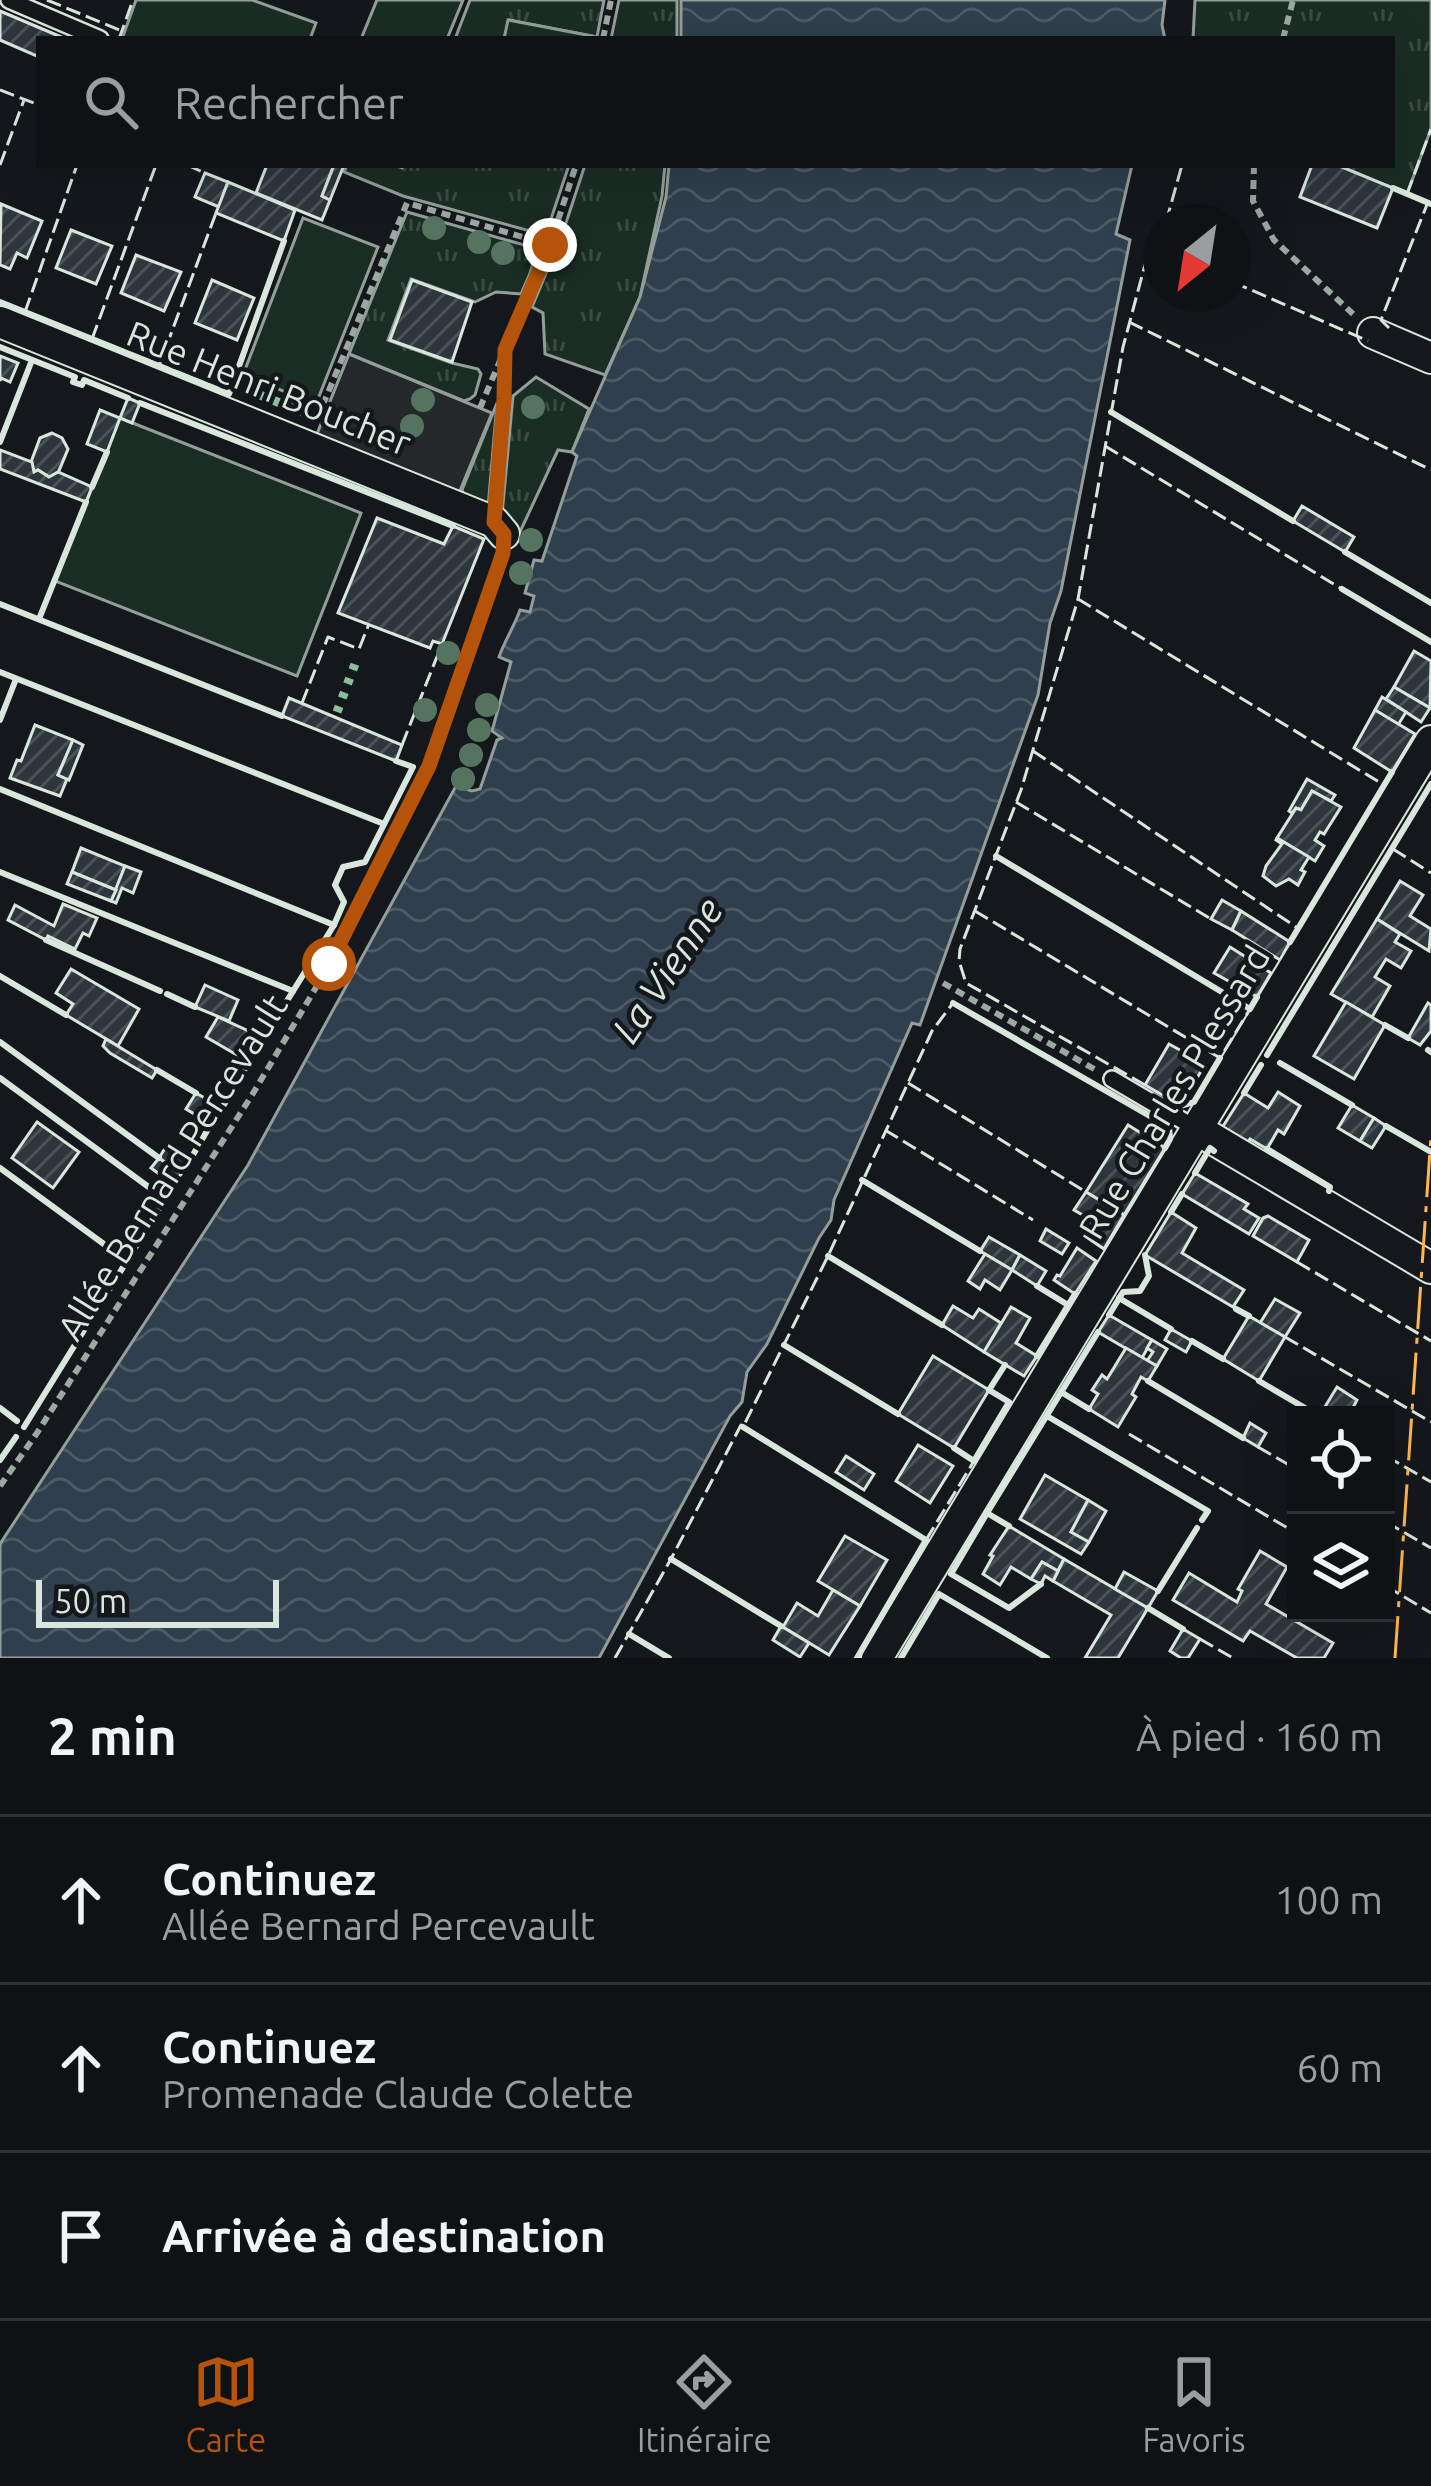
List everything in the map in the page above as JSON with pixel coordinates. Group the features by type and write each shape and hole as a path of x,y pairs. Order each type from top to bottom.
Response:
{"street":[{"name":"Rue Henri Boucher","path":"0,322 499,528"},
{"path":"1373,333 1431,358"},
{"name":"Rue Charles Plessard","path":"877,1658 1431,741"},
{"path":"1198,1130 1431,1268"}],"lane":[{"path":"9,0 93,36"},
{"path":"1112,1079 1198,1130"}],"path":[{"path":"604,36 611,0"},
{"path":"1284,36 1293,0"},
{"path":"480,408 550,245 575,168"},
{"path":"1254,168 1253,201 1274,240 1373,333"},
{"path":"306,445 406,203 550,245"},
{"name":"Allée Bernard Percevault","path":"0,1486 252,1095 329,964 429,766 503,553 499,528 505,350"},
{"path":"943,983 1112,1079"}],"green space":[{"path":"136,0 252,0 316,23 311,36 123,36"},
{"path":"377,0 463,0 448,36 362,36"},
{"path":"470,0 604,0 597,36 509,20 505,36 456,36"},
{"path":"619,0 677,0 677,36 612,36"},
{"path":"1195,0 1431,0 1431,129 1407,194 1344,168 1395,168 1395,36 1193,36"},
{"path":"508,20 592,36 505,36"},
{"path":"346,168 568,168 551,219 544,228 530,231 403,196 344,172"},
{"path":"584,168 665,168 640,297 605,375 545,354 543,313 532,307"},
{"path":"407,212 528,246 533,257 521,294 496,292 475,302 411,279 388,340 478,369 475,395 464,401 349,354"},
{"path":"303,218 378,247 316,404 243,375"},
{"path":"536,377 589,409 572,452 558,450 520,532 502,515 513,396"},
{"path":"497,403 488,508 466,500 462,490"},
{"path":"120,418 361,513 297,676 55,581"}],"shaded area":[{"path":"349,354 492,413 459,493 317,434"}],"water":[{"path":"681,0 1165,0 1164,36 681,36"},
{"name":"La Vienne","path":"669,168 1131,168 1116,234 1130,240 1038,695 920,1025 912,1023 834,1200 831,1220 767,1344 747,1372 742,1402 730,1416 599,1658 0,1658 0,1544 248,1165 456,786 480,789 497,740 502,738 492,731 511,662 499,657 520,610 530,612 534,596 525,593 534,560 542,561 577,456 572,452 640,297 666,197"}],"building":[{"path":"0,11 59,36 36,36 36,56 0,40"},
{"path":"266,168 333,168 322,196 330,200 322,220 256,193"},
{"path":"333,168 343,168 330,200 322,196"},
{"path":"1311,168 1344,168 1393,188 1377,228 1300,197"},
{"path":"205,173 228,182 219,207 195,197"},
{"path":"228,182 295,210 284,241 216,213"},
{"path":"1,204 42,221 27,258 17,253 10,269 0,265"},
{"path":"71,230 112,246 96,284 56,268"},
{"path":"136,255 181,272 164,311 121,293"},
{"path":"212,280 254,298 237,340 195,323"},
{"path":"412,280 472,302 452,362 390,340"},
{"path":"0,356 18,363 10,382 0,381"},
{"path":"128,398 140,403 132,423 120,418"},
{"path":"100,410 120,418 107,452 87,444"},
{"path":"52,433 68,449 58,473 49,477 34,472 31,462 40,438"},
{"path":"0,450 32,462 34,472 49,477 58,472 92,487 86,502 0,469"},
{"path":"1302,506 1354,537 1345,552 1293,521"},
{"path":"377,518 444,544 453,526 484,539 442,644 433,641 430,648 338,613"},
{"path":"1414,651 1431,661 1430,708 1394,687"},
{"path":"1394,687 1430,708 1421,722 1386,699"},
{"path":"1382,697 1406,712 1398,725 1375,710"},
{"path":"289,698 402,745 396,761 282,716"},
{"path":"1375,710 1415,734 1392,772 1354,748"},
{"path":"35,725 73,740 58,775 67,779 60,796 10,778"},
{"path":"73,740 83,745 69,780 58,775"},
{"path":"1307,779 1335,795 1331,801 1312,791 1301,810 1292,813 1289,811"},
{"path":"1312,791 1341,807 1315,840 1324,846 1315,861 1277,838"},
{"path":"1277,838 1309,857 1298,885 1289,879 1276,886 1263,876 1282,844"},
{"path":"81,848 125,866 116,890 72,872"},
{"path":"125,866 141,872 133,893 122,888 116,903 111,901"},
{"path":"72,872 116,890 111,901 67,884"},
{"path":"1400,881 1423,895 1410,916 1431,929 1429,951 1377,919"},
{"path":"1222,900 1241,911 1232,930 1211,919"},
{"path":"63,904 97,918 89,936 83,933 75,949 8,920 15,905 54,926"},
{"path":"1241,911 1290,942 1280,960 1232,930"},
{"path":"1377,919 1400,934 1395,942 1411,951 1401,968 1386,959 1375,977 1390,986 1372,1017 1331,994"},
{"path":"1230,947 1271,973 1257,997 1214,973"},
{"path":"71,969 139,1009 118,1046 66,1015 73,1004 56,993"},
{"path":"205,985 238,1000 229,1021 195,1007"},
{"path":"1346,1002 1385,1025 1354,1079 1314,1056"},
{"path":"1428,1003 1431,1031 1420,1045 1408,1038"},
{"path":"218,1017 264,1038 249,1062 206,1037"},
{"path":"106,1039 157,1070 152,1078 110,1053 103,1046"},
{"path":"1169,1044 1205,1064 1176,1103 1145,1085"},
{"path":"1278,1092 1300,1106 1284,1134 1278,1130 1267,1149 1250,1139 1245,1147 1220,1131 1244,1093 1268,1108"},
{"path":"196,1093 222,1108 211,1124 186,1109"},
{"path":"1352,1105 1374,1118 1360,1141 1338,1128"},
{"path":"1374,1118 1386,1126 1372,1148 1360,1141"},
{"path":"37,1122 79,1152 53,1188 12,1158"},
{"path":"1128,1125 1165,1148 1124,1215 1086,1192"},
{"path":"167,1145 190,1160 181,1174 159,1158"},
{"path":"159,1158 181,1174 174,1185 151,1168"},
{"path":"1195,1173 1248,1204 1244,1209 1259,1218 1249,1234 1182,1194"},
{"path":"1086,1192 1124,1215 1104,1249 1085,1236 1093,1221 1074,1210"},
{"path":"1171,1212 1196,1228 1182,1253 1244,1290 1233,1307 1145,1255"},
{"path":"1268,1216 1309,1240 1297,1262 1253,1236"},
{"path":"1046,1229 1069,1243 1062,1254 1040,1241"},
{"path":"989,1237 1020,1255 1012,1270 980,1251"},
{"path":"1077,1248 1096,1261 1075,1294 1054,1280"},
{"path":"985,1254 1012,1270 1000,1290 985,1280 980,1289 968,1281"},
{"path":"1020,1255 1046,1271 1037,1286 1012,1270"},
{"path":"1275,1299 1300,1313 1285,1337 1260,1323"},
{"path":"953,1306 973,1318 979,1309 1001,1323 984,1352 942,1325"},
{"path":"1011,1307 1030,1318 1016,1343 1037,1356 1024,1376 984,1352"},
{"path":"1109,1315 1152,1340 1142,1358 1098,1332"},
{"path":"1249,1316 1285,1337 1259,1381 1223,1359"},
{"path":"1171,1329 1192,1341 1186,1352 1165,1340"},
{"path":"1152,1340 1167,1349 1157,1366 1147,1361 1153,1352 1147,1348"},
{"path":"1126,1348 1157,1366 1148,1381 1141,1377 1132,1394 1136,1397 1118,1427 1089,1409 1098,1394 1092,1390 1102,1375 1107,1379"},
{"path":"933,1356 989,1390 954,1448 898,1414"},
{"path":"1337,1387 1357,1400 1354,1406 1325,1406"},
{"path":"1250,1423 1266,1433 1258,1447 1243,1438"},
{"path":"918,1445 953,1466 930,1503 896,1481"},
{"path":"846,1456 874,1474 864,1490 836,1472"},
{"path":"1045,1475 1088,1500 1071,1532 1089,1542 1081,1554 1020,1519"},
{"path":"1088,1500 1106,1511 1089,1542 1071,1532"},
{"path":"1009,1526 1064,1559 1058,1571 1042,1562 1031,1579 1011,1567 1000,1585 983,1574"},
{"path":"845,1536 887,1560 860,1606 818,1581"},
{"path":"1260,1551 1287,1567 1266,1604 1287,1616 1287,1622 1297,1622 1333,1643 1324,1658 1297,1658 1250,1631 1243,1641 1173,1600 1189,1573 1237,1602 1242,1591 1238,1589"},
{"path":"1064,1559 1148,1608 1118,1658 1085,1658 1111,1615 1053,1581"},
{"path":"1042,1562 1058,1571 1053,1581 1045,1576 1041,1584 1031,1579"},
{"path":"1124,1572 1158,1591 1148,1608 1115,1589"},
{"path":"833,1590 860,1606 829,1655 783,1627 797,1603 818,1616"},
{"path":"781,1626 809,1643 800,1657 773,1640"},
{"path":"1183,1629 1200,1639 1188,1658 1170,1651"}],"hedge":[{"path":"232,384 313,416"},
{"path":"337,712 358,656"}],"fence":[{"path":"47,0 122,31"},
{"path":"120,36 133,0"},
{"path":"0,90 36,104"},
{"path":"0,165 24,100"},
{"path":"1407,194 1431,129"},
{"path":"25,312 76,168"},
{"path":"92,339 155,168"},
{"path":"194,168 205,173"},
{"path":"1171,204 1181,168"},
{"path":"1389,328 1381,320 1428,202"},
{"path":"159,366 216,213"},
{"path":"1143,272 1123,347 1078,599 1021,790 959,961 966,983 1145,1085"},
{"path":"1251,290 1368,341"},
{"path":"1129,322 1431,470"},
{"path":"1105,446 1342,589"},
{"path":"1078,599 1384,785"},
{"path":"302,703 328,637 359,649 369,624"},
{"path":"402,745 442,644"},
{"path":"1033,751 1299,929"},
{"path":"1016,802 1211,919"},
{"path":"1393,849 1431,873"},
{"path":"975,911 1220,1058 1250,1009"},
{"path":"615,1658 743,1427 932,1031 953,1003"},
{"path":"908,1083 1086,1192"},
{"path":"885,1130 1033,1220"},
{"path":"1297,1262 1431,1341"},
{"path":"1285,1337 1431,1422"},
{"path":"1129,1434 1287,1528"},
{"path":"1258,1447 1287,1464"},
{"path":"926,1540 974,1461"},
{"path":"1395,1461 1431,1482"},
{"path":"1395,1527 1431,1548"},
{"path":"1395,1591 1431,1613"},
{"path":"1200,1639 1233,1658"}],"wall":[{"path":"1393,188 1431,204"},
{"path":"0,302 229,394 284,241"},
{"path":"0,347 75,377 73,382 82,385 84,380 128,398"},
{"path":"0,442 32,360"},
{"path":"140,403 453,526"},
{"path":"1111,412 1293,521"},
{"path":"92,487 107,452"},
{"path":"39,619 86,502"},
{"path":"1345,552 1431,603"},
{"path":"1342,589 1431,642"},
{"path":"0,604 282,716"},
{"path":"0,672 384,824"},
{"path":"0,720 16,679"},
{"path":"264,1038 334,925 344,902 335,885 343,867 365,862 413,767 396,761"},
{"path":"1290,942 1392,772"},
{"path":"1267,1055 1431,784"},
{"path":"0,789 334,925"},
{"path":"996,856 1250,1009 1257,997"},
{"path":"0,872 293,991"},
{"path":"46,940 160,991"},
{"path":"0,976 66,1015"},
{"path":"167,994 195,1007"},
{"path":"953,1003 1169,1127 1165,1148"},
{"path":"1385,1025 1408,1038"},
{"path":"0,1042 159,1158"},
{"path":"1176,1103 1194,1102 1220,1058"},
{"path":"222,1108 249,1062"},
{"path":"1280,1063 1352,1105"},
{"path":"1244,1093 1261,1065"},
{"path":"157,1070 196,1093"},
{"path":"0,1078 165,1199"},
{"path":"190,1160 211,1124"},
{"path":"1386,1126 1431,1152"},
{"path":"1195,1173 1210,1148 1214,1151"},
{"path":"1267,1149 1330,1187 1329,1191"},
{"path":"0,1168 127,1261"},
{"path":"862,1180 980,1251"},
{"path":"24,1427 174,1185"},
{"path":"1171,1212 1182,1194"},
{"path":"1109,1315 1123,1292 1140,1291 1149,1276 1145,1255"},
{"path":"828,1256 942,1325"},
{"path":"1037,1286 1068,1305"},
{"path":"1037,1356 1075,1294"},
{"path":"1119,1298 1171,1329"},
{"path":"1236,1309 1249,1316"},
{"path":"1009,1526 987,1513 1098,1332"},
{"path":"1192,1341 1223,1359"},
{"path":"784,1345 898,1414"},
{"path":"954,1448 974,1461 1009,1402 989,1390 1005,1365"},
{"path":"1148,1381 1243,1438"},
{"path":"1259,1381 1302,1406"},
{"path":"1061,1392 1089,1409"},
{"path":"0,1408 17,1421"},
{"path":"1047,1416 1208,1511 1202,1520"},
{"path":"743,1427 926,1540 857,1658"},
{"path":"0,1460 16,1437"},
{"path":"987,1513 951,1574 1009,1608 1041,1584"},
{"path":"1158,1591 1197,1528"},
{"path":"671,1559 781,1626"},
{"path":"901,1658 939,1594 1047,1658"},
{"path":"1148,1608 1183,1629"},
{"path":"629,1634 669,1658"}],"power":[{"path":"1395,1658 1431,1136"}],"route":[{"path":"329,964 429,766 503,553 504,534 494,522 505,350 550,245"}]}
